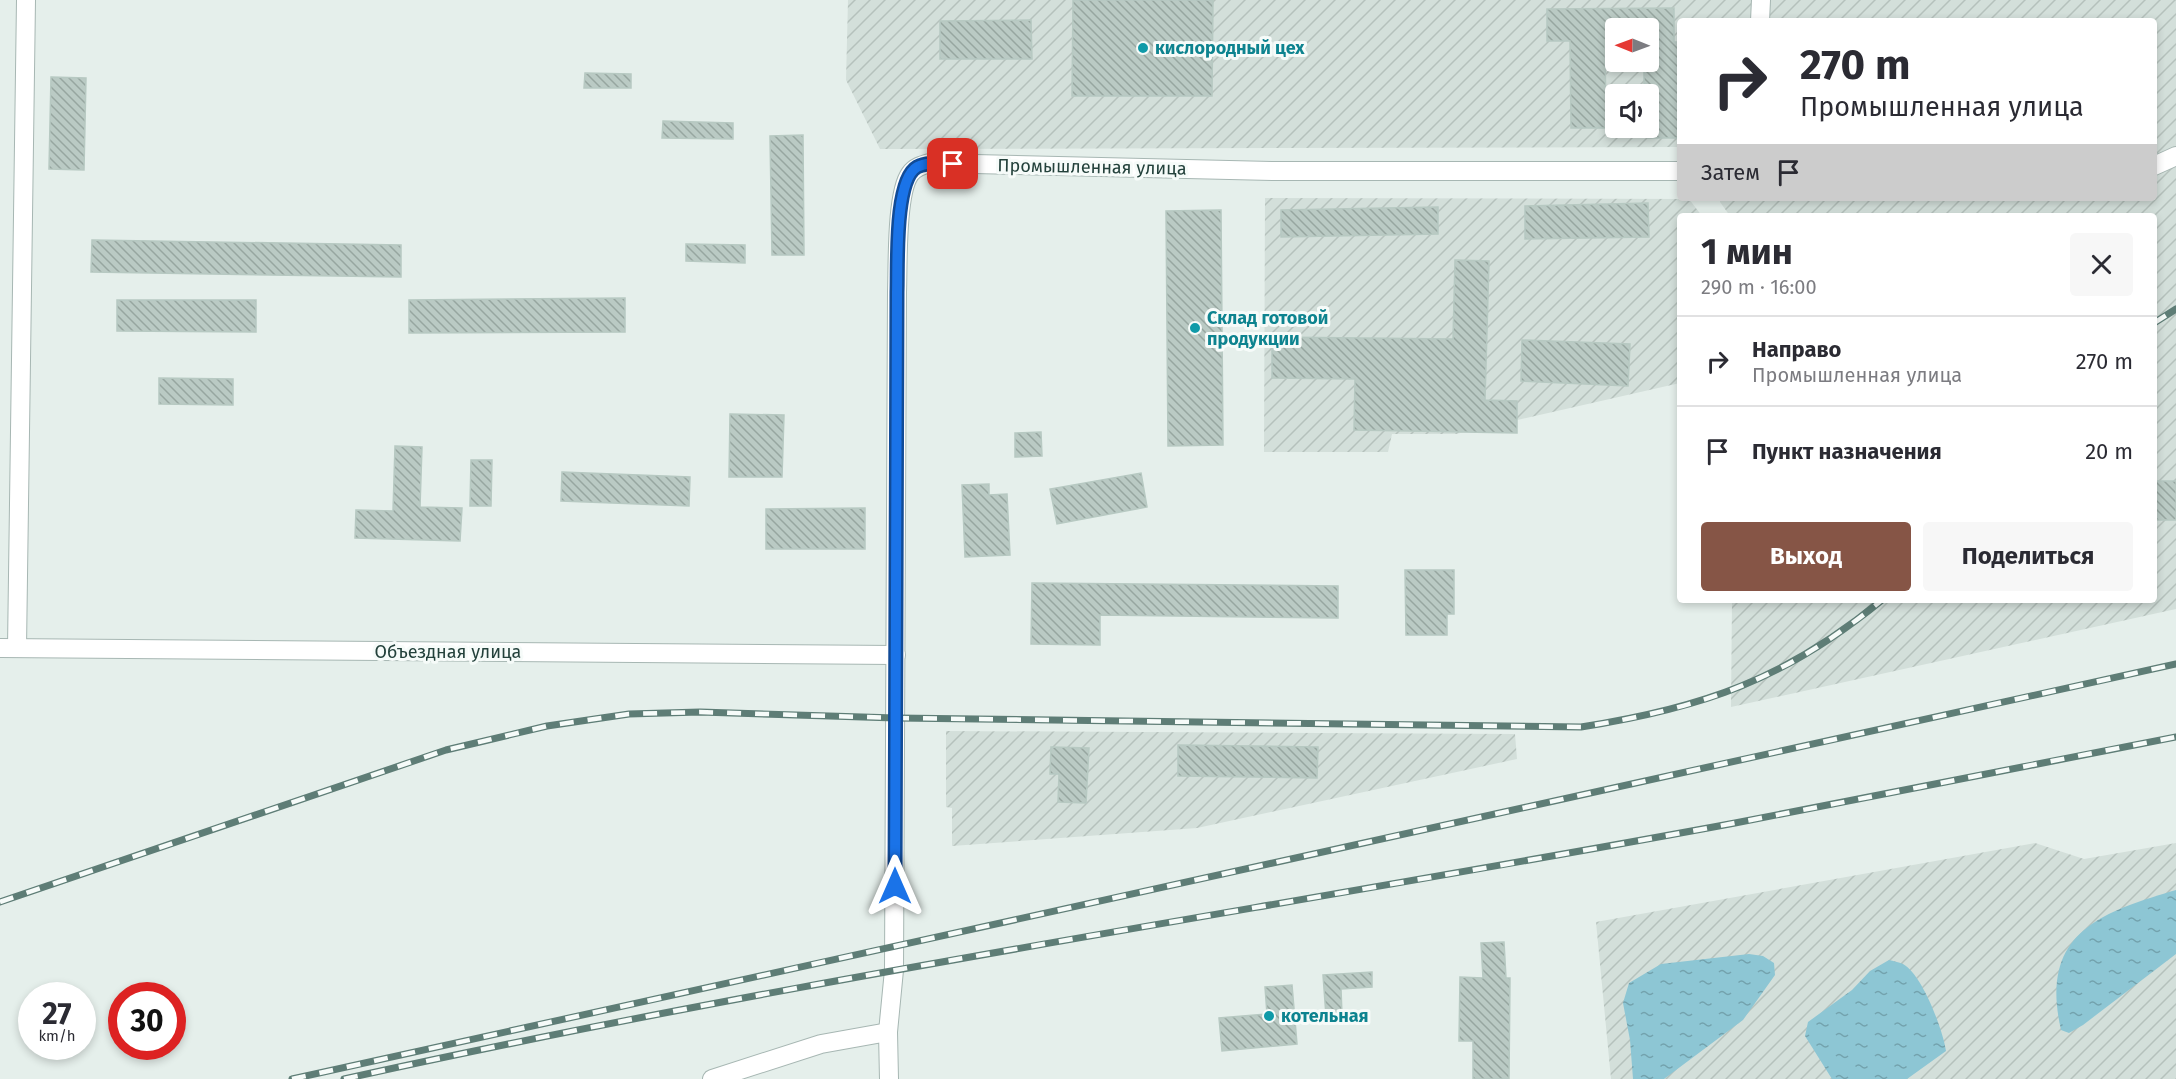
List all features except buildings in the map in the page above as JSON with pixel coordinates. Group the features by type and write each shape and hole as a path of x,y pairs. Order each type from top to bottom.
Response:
{"street":[{"path":"8,648 26,0"},
{"path":"1761,0 1761,18"},
{"path":"2157,165 2176,156"},
{"name":"Промышленная улица","path":"889,1079 888,1032 894,970 897,292 903,191 906,181 915,168 930,163 1274,171 1677,171"},
{"name":"Объездная улица","path":"8,648 896,655"},
{"path":"712,1079 820,1044 888,1032"}],"shaded area":[{"path":"848,0 2176,0 2176,609 1731,707 1732,603 2157,603 2157,213 1728,213 1720,201 2157,201 2157,18 1677,18 1677,147 880,149 846,80"},
{"path":"1265,198 1677,199 1677,201 1691,201 1700,213 1677,213 1677,384 1456,434 1392,434 1388,452 1264,452"},
{"path":"946,731 1515,734 1517,759 1197,828 952,846 952,808 946,807"},
{"path":"2035,843 2084,859 2176,843 2176,1079 1611,1079 1596,922"}],"water":[{"path":"2176,890 2176,954 2083,1025 2069,1033 2061,1030 2056,997 2059,971 2067,950 2081,933 2100,919 2122,908"},
{"path":"1749,954 1763,956 1774,963 1775,975 1743,1020 1664,1079 1633,1079 1630,1040 1623,1003 1629,983 1661,964"},
{"path":"1889,960 1903,964 1910,970 1924,990 1941,1030 1946,1051 1907,1079 1832,1079 1805,1036 1808,1022 1852,990 1870,971"}],"railway":[{"path":"2157,321 2176,309"},
{"path":"0,902 446,750 547,726 629,714 700,712 896,718 1581,727 1666,710 1741,686 1777,670 1812,650 1878,603"},
{"path":"292,1079 2176,664"},
{"path":"344,1079 690,1008 1038,945 1561,855 2176,737"}],"place":[{"name":"кислородный цех","path":"1143,48"},
{"name":"Склад готовой продукции","path":"1195,328"},
{"name":"котельная","path":"1269,1016"}],"route":[{"path":"895,886 897,292 900,227 903,191 906,181 915,168 930,163 953,164"}]}
